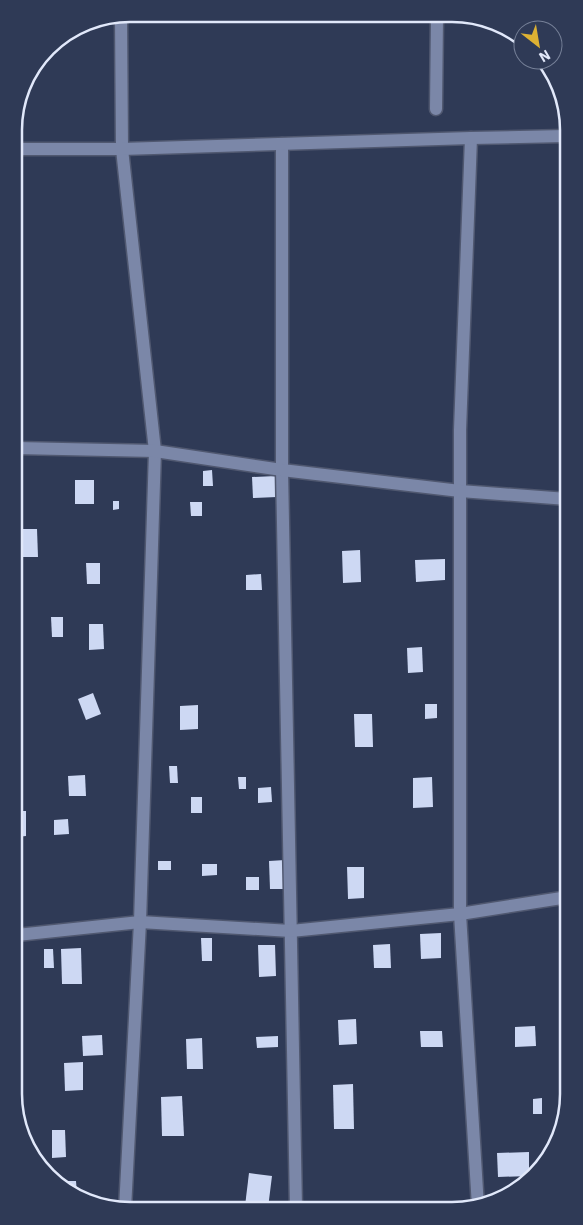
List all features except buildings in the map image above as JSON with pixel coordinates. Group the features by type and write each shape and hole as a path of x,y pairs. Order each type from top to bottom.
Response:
{"street":[{"path":"436,109 437,22"},
{"path":"121,23 122,149 155,452 140,922 125,1202"},
{"path":"23,149 122,149 560,136"},
{"path":"471,138 460,430 460,914 478,1200"},
{"path":"282,144 282,470 296,1202"},
{"path":"23,448 155,452 282,470 460,491 560,498"},
{"path":"22,934 140,922 291,931 460,914 560,898"}]}
